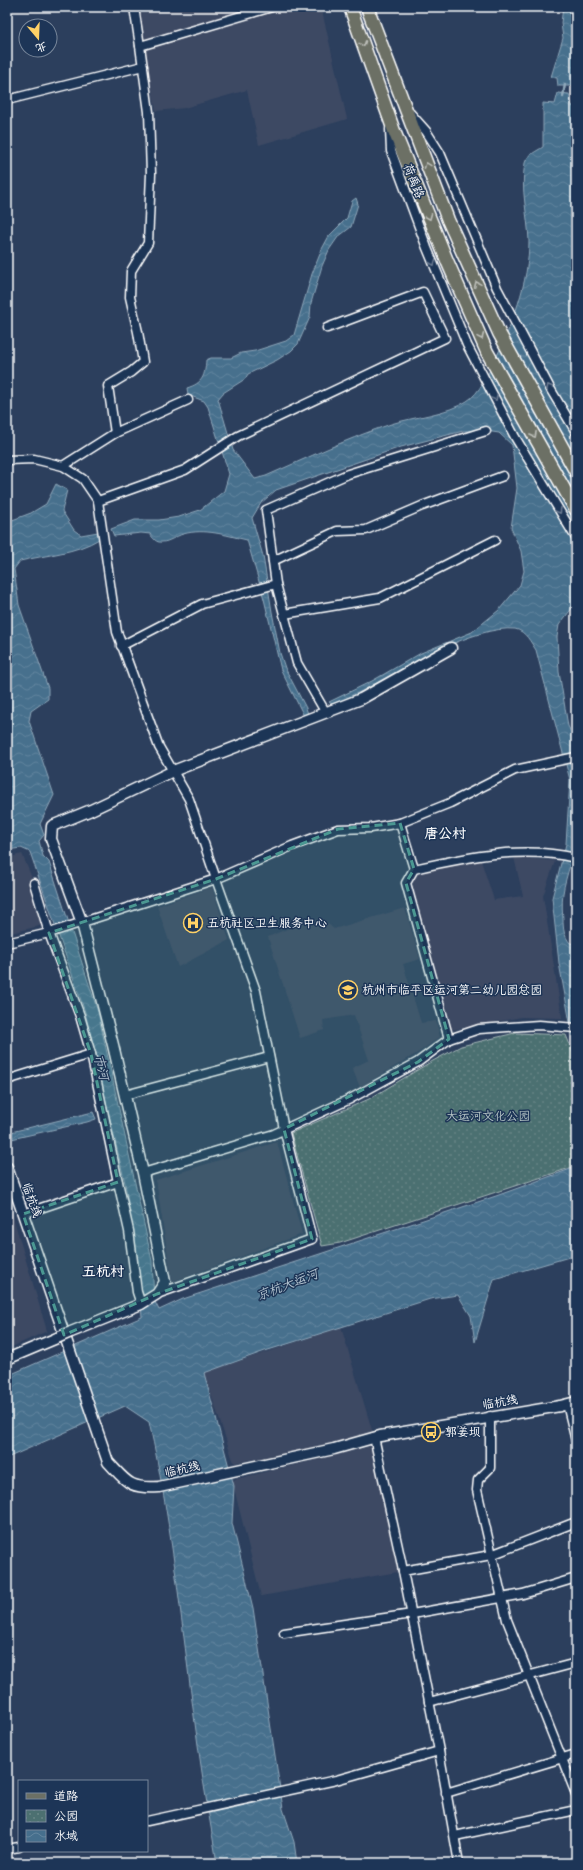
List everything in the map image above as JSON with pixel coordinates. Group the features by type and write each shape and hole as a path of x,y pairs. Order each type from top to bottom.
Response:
{"main road":[{"name":"荷禹路","path":"350,7 390,120 448,263 487,352 576,510"},
{"name":"荷禹路","path":"367,7 448,220 499,333 576,472"}],"street":[{"path":"115,433 108,386 131,372 143,362 130,297 131,271 148,243 151,174 149,112 134,7"},
{"path":"140,46 272,7"},
{"path":"7,100 143,66"},
{"path":"404,106 426,131 440,153 497,288 551,390 576,432"},
{"path":"390,120 391,151 427,248 467,345 515,437 576,538"},
{"path":"98,502 185,470 238,436 445,338 423,292 327,328"},
{"path":"63,466 115,433 188,400"},
{"path":"326,713 297,663 276,584 266,510 348,474 486,431"},
{"path":"7,460 34,459 63,466 83,479 98,502 117,632 159,747 189,799 256,991 284,1129 312,1239 157,1294 141,1303 7,1359"},
{"path":"273,561 337,531 366,530 422,506 503,476"},
{"path":"284,614 380,598 495,540"},
{"path":"122,646 202,604 276,584"},
{"path":"157,1294 165,1282 144,1173 81,923 51,839 52,826 92,810 173,771 361,699 451,648"},
{"path":"7,943 50,933 216,879 292,846 338,829 371,828 400,823 450,803 515,770 576,757"},
{"path":"400,823 414,869 406,883 449,1039"},
{"path":"414,869 458,859 508,852 560,854 576,858"},
{"path":"34,883 50,933 80,1016 91,1054 130,1231 137,1292 141,1303"},
{"path":"144,1173 229,1148 284,1129 350,1098 418,1062 449,1039 479,1029 539,1025 572,1028"},
{"path":"7,1080 91,1054"},
{"path":"125,1095 269,1057"},
{"name":"临杭线","path":"7,1167 108,1462 130,1485 149,1488 159,1487 334,1449 374,1438 490,1416 572,1403"},
{"path":"23,1214 118,1182"},
{"path":"572,1403 576,1441"},
{"path":"490,1416 490,1468 478,1480 477,1490 491,1555 507,1620 576,1794"},
{"path":"374,1438 412,1614 460,1863"},
{"path":"403,1571 491,1555 576,1522"},
{"path":"284,1633 412,1614 523,1594 576,1578"},
{"path":"429,1702 576,1663"},
{"path":"148,1822 336,1780 438,1751"},
{"path":"446,1793 576,1754"},
{"path":"454,1836 576,1810"},
{"path":"7,1849 18,1847"}],"highlighted area":[{"path":"400,823 414,869 406,883 449,1039 418,1062 284,1129 312,1239 157,1294 64,1335 23,1214 118,1182 91,1054 49,933 216,879 338,829"}],"shaded area":[{"path":"136,7 321,7 347,119 259,145 247,90 184,108 156,111"},
{"path":"22,854 34,883 47,924 7,934 7,858"},
{"path":"514,857 555,861 543,896 562,1018 521,1017 452,1030 413,887 414,869 481,861 494,900 523,896"},
{"name":"五杭社区卫生服务中心","path":"212,887 229,940 178,967 157,906"},
{"name":"杭州市临平区运河第二幼儿园总园","path":"405,908 420,959 403,964 421,1023 436,1021 440,1037 419,1052 360,1087 352,1068 369,1060 354,1015 323,1020 324,1030 300,1038 268,937 306,921 322,919 334,929"},
{"path":"277,1142 302,1234 172,1282 156,1180"},
{"path":"7,1197 47,1331 7,1349"},
{"path":"341,1327 374,1437 234,1463 204,1373"},
{"path":"376,1445 403,1571 261,1596 232,1480"}],"green space":[{"name":"大运河文化公园","path":"515,1033 566,1035 576,1060 576,1166 340,1243 322,1246 291,1133 369,1099 429,1063 461,1046"}],"water":[{"path":"563,7 576,7 576,78 573,86 558,86 557,78 551,77 563,38 561,23"},
{"path":"558,93 569,94 572,106 576,106 576,420 572,424 570,440 576,452 576,603 559,625 557,637 559,672 568,726 576,742 576,855 573,855 566,879 562,910 565,935 570,943 576,944 576,956 572,958 572,968 576,985 576,1055 559,963 552,898 566,844 570,780 536,650 530,641 522,632 515,629 499,630 461,640 333,705 329,702 372,681 421,653 472,632 499,610 520,585 524,571 521,551 511,528 517,488 512,445 499,433 486,431 463,431 401,447 276,490 261,503 252,518 263,556 280,653 285,668 306,708 308,714 304,716 281,670 264,599 247,540 223,534 191,532 165,542 158,542 150,534 141,533 114,536 111,529 135,520 159,520 179,517 200,510 224,491 229,474 208,407 204,401 188,395 187,388 197,384 200,381 204,375 206,360 211,358 231,358 241,353 255,351 286,341 294,335 312,274 322,249 329,236 347,218 352,201 356,198 358,204 351,227 338,237 329,250 322,266 311,303 310,317 298,344 291,351 277,360 248,374 245,379 223,393 218,399 233,450 255,479 266,476 328,448 391,424 450,409 472,398 483,383 501,348 513,319 523,288 529,241 523,182 525,163 530,155 543,147 543,103 555,104"},
{"path":"56,484 67,490 62,511 74,530 81,535 98,532 99,539 71,551 20,561 14,569 19,605 48,688 48,699 31,711 29,721 54,795 40,824 44,835 39,841 43,856 49,862 98,1012 152,1261 154,1300 159,1310 183,1299 496,1196 576,1167 576,1255 494,1279 475,1342 471,1316 458,1295 430,1299 265,1351 204,1373 234,1486 232,1523 253,1608 283,1809 294,1842 297,1863 217,1863 193,1710 172,1545 158,1463 149,1422 125,1406 7,1458 7,1376 142,1317 139,1275 125,1183 85,1012 30,852 21,848 7,850 7,522 31,513 46,504"},
{"path":"93,1112 96,1119 87,1122 7,1140 7,1133"}],"waterway":[{"path":"563,97 565,84"}],"place":[{"name":"五杭社区卫生服务中心","path":"193,923"},
{"name":"杭州市临平区运河第二幼儿园总园","path":"348,990"},
{"name":"郭姜坝","path":"431,1432"}],"district":[{"name":"唐公村","path":"445,833"},
{"name":"五杭村","path":"103,1271"}],"water label":[{"name":"市河","path":"102,1067"},
{"name":"京杭大运河","path":"287,1284"}]}
